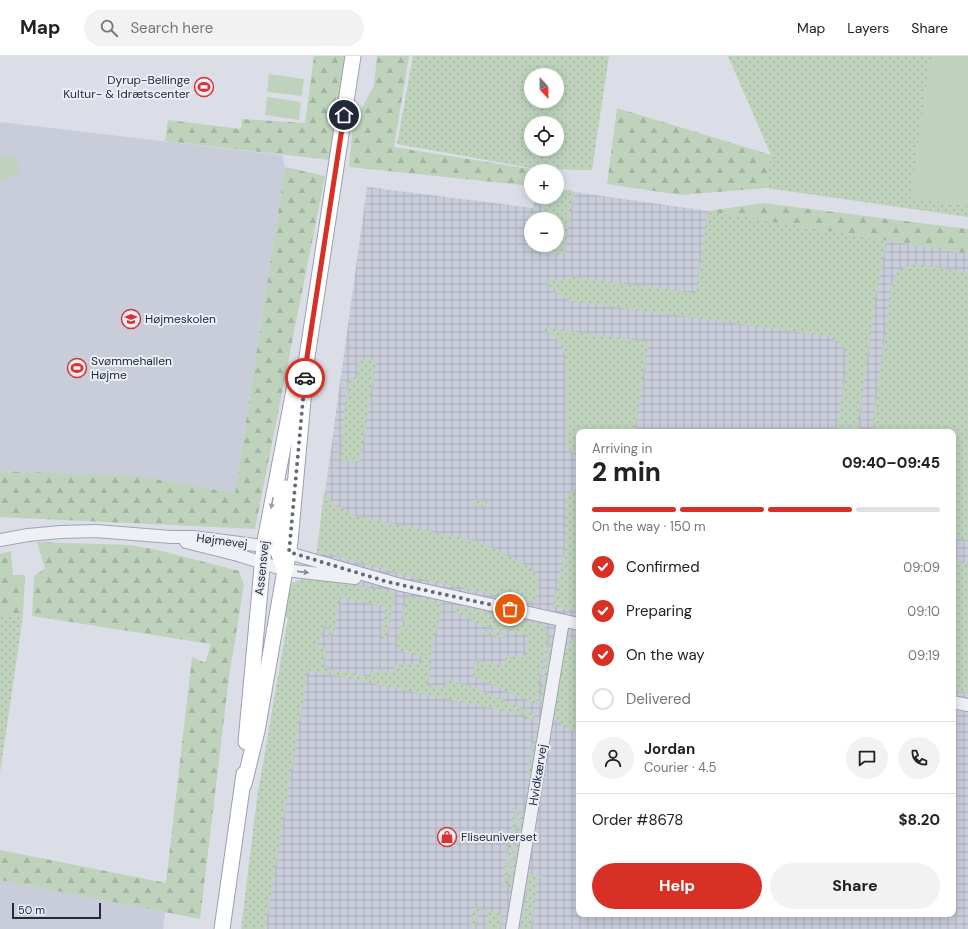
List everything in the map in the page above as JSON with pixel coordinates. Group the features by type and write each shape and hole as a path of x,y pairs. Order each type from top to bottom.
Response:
{"main road":[{"name":"Assensvej","path":"244,784 246,747 273,567 304,363 354,56"},
{"name":"Assensvej","path":"276,549 295,385 304,363"},
{"path":"273,567 276,549"},
{"name":"Assensvej","path":"222,929 244,784 257,731 269,608 274,576 273,567"}],"street":[{"name":"Højmevej","path":"0,540 28,535 96,531 171,537 193,537 276,549 388,582 576,623"},
{"name":"Højmevej","path":"171,537 192,545 238,555 273,567 388,582"},
{"name":"Hvidkærvej","path":"512,929 563,621"},
{"path":"956,703 968,705"}],"shaded area":[{"name":"Højmeskolen","path":"0,122 282,155 285,167 235,493 142,477 0,471"},
{"path":"367,187 533,208 533,204 564,204 564,191 574,192 708,211 968,254 968,929 265,929 293,756 298,585 317,551"},
{"path":"0,880 165,912 163,929 0,929"}],"green space":[{"path":"314,56 347,56 330,160 165,141 168,120 241,129 242,119 305,123"},
{"path":"377,56 409,56 394,147 524,168 524,185 349,167 353,124 374,86"},
{"path":"413,56 609,56 592,170 564,170 564,164 524,164 524,167 397,144"},
{"path":"728,56 968,56 968,217 766,188 771,155"},
{"path":"937,56 968,56 968,206 910,199 930,59"},
{"path":"269,74 304,79 302,96 267,92"},
{"path":"267,97 301,102 299,120 265,115"},
{"path":"617,108 771,155 766,188 680,195 607,184"},
{"path":"11,154 14,155 20,172 19,174 0,181 0,158"},
{"path":"285,167 325,176 255,529 0,517 0,471 138,476 235,493"},
{"path":"564,190 571,190 574,192 564,254 547,253 564,252 564,212 544,212 543,204 564,204"},
{"path":"763,203 968,229 968,254 708,211"},
{"path":"708,211 887,241 876,293 857,429 837,429 848,356 842,346 828,336 571,301 557,293 548,285 548,280 565,280 575,276 579,278 696,293"},
{"path":"912,264 968,272 968,540 956,538 956,429 872,429 891,287 898,272"},
{"path":"541,327 648,342 635,429 576,429 576,456 567,447 565,355 557,340"},
{"path":"359,359 376,360 360,462 341,460 341,442 349,377 357,378"},
{"path":"576,489 576,611 553,606 566,544 566,495"},
{"path":"324,492 333,502 351,515 481,542 529,567 533,571 538,583 538,592 535,601 528,602 417,578 317,551"},
{"path":"474,500 488,502 486,507 475,505"},
{"path":"37,542 130,545 158,550 239,571 244,585 229,677 200,919 0,880 0,850 166,883 192,657 205,663 211,644 32,616 34,576 45,568"},
{"path":"11,551 13,575 25,575 23,616 0,617 0,554"},
{"path":"956,559 968,564 968,693 956,691"},
{"path":"307,578 331,580 394,593 395,598 386,640 381,639 386,607 340,597 334,631 331,637 329,636 330,628 324,626 322,637 319,637 317,647 326,648 323,668 370,677 371,672 378,673 379,670 394,672 396,663 418,665 421,663 421,657 398,650 397,648 400,626 406,626 407,621 401,620 406,598 408,596 440,603 442,607 429,660 432,662 427,685 446,689 447,680 471,686 532,713 534,715 534,719 525,719 525,715 308,670 265,929 241,929 257,798 288,618 281,616 284,596 288,586 299,580"},
{"path":"457,606 529,621 543,626 547,630 548,633 535,704 473,676 476,660 504,666 507,655 522,658 525,654 529,635 483,626 455,612"},
{"path":"23,616 0,773 0,617"},
{"path":"483,629 504,634 505,638 482,633"},
{"path":"550,635 551,652 549,668 543,701 539,703"},
{"path":"576,637 576,733 555,720 554,716 565,650 570,641"},
{"path":"534,734 537,740 531,775 527,779"},
{"path":"515,809 519,810 506,888 502,888"},
{"path":"521,811 524,815 514,882 513,886 509,887"},
{"path":"529,875 541,876 537,882 531,929 520,929"},
{"path":"475,908 502,914 500,929 486,929 489,914 478,912 475,926 470,925"}],"way so far":[{"path":"305,378 289,552 388,582 510,609"}],"place":[{"name":"Dyrup-Bellinge Kultur- & Idrætscenter","path":"204,87"},
{"name":"Højmeskolen","path":"131,319"},
{"name":"Svømmehallen Højme","path":"77,368"},
{"name":"Fliseuniverset","path":"447,837"}],"route":[{"path":"305,378 344,115"}]}
